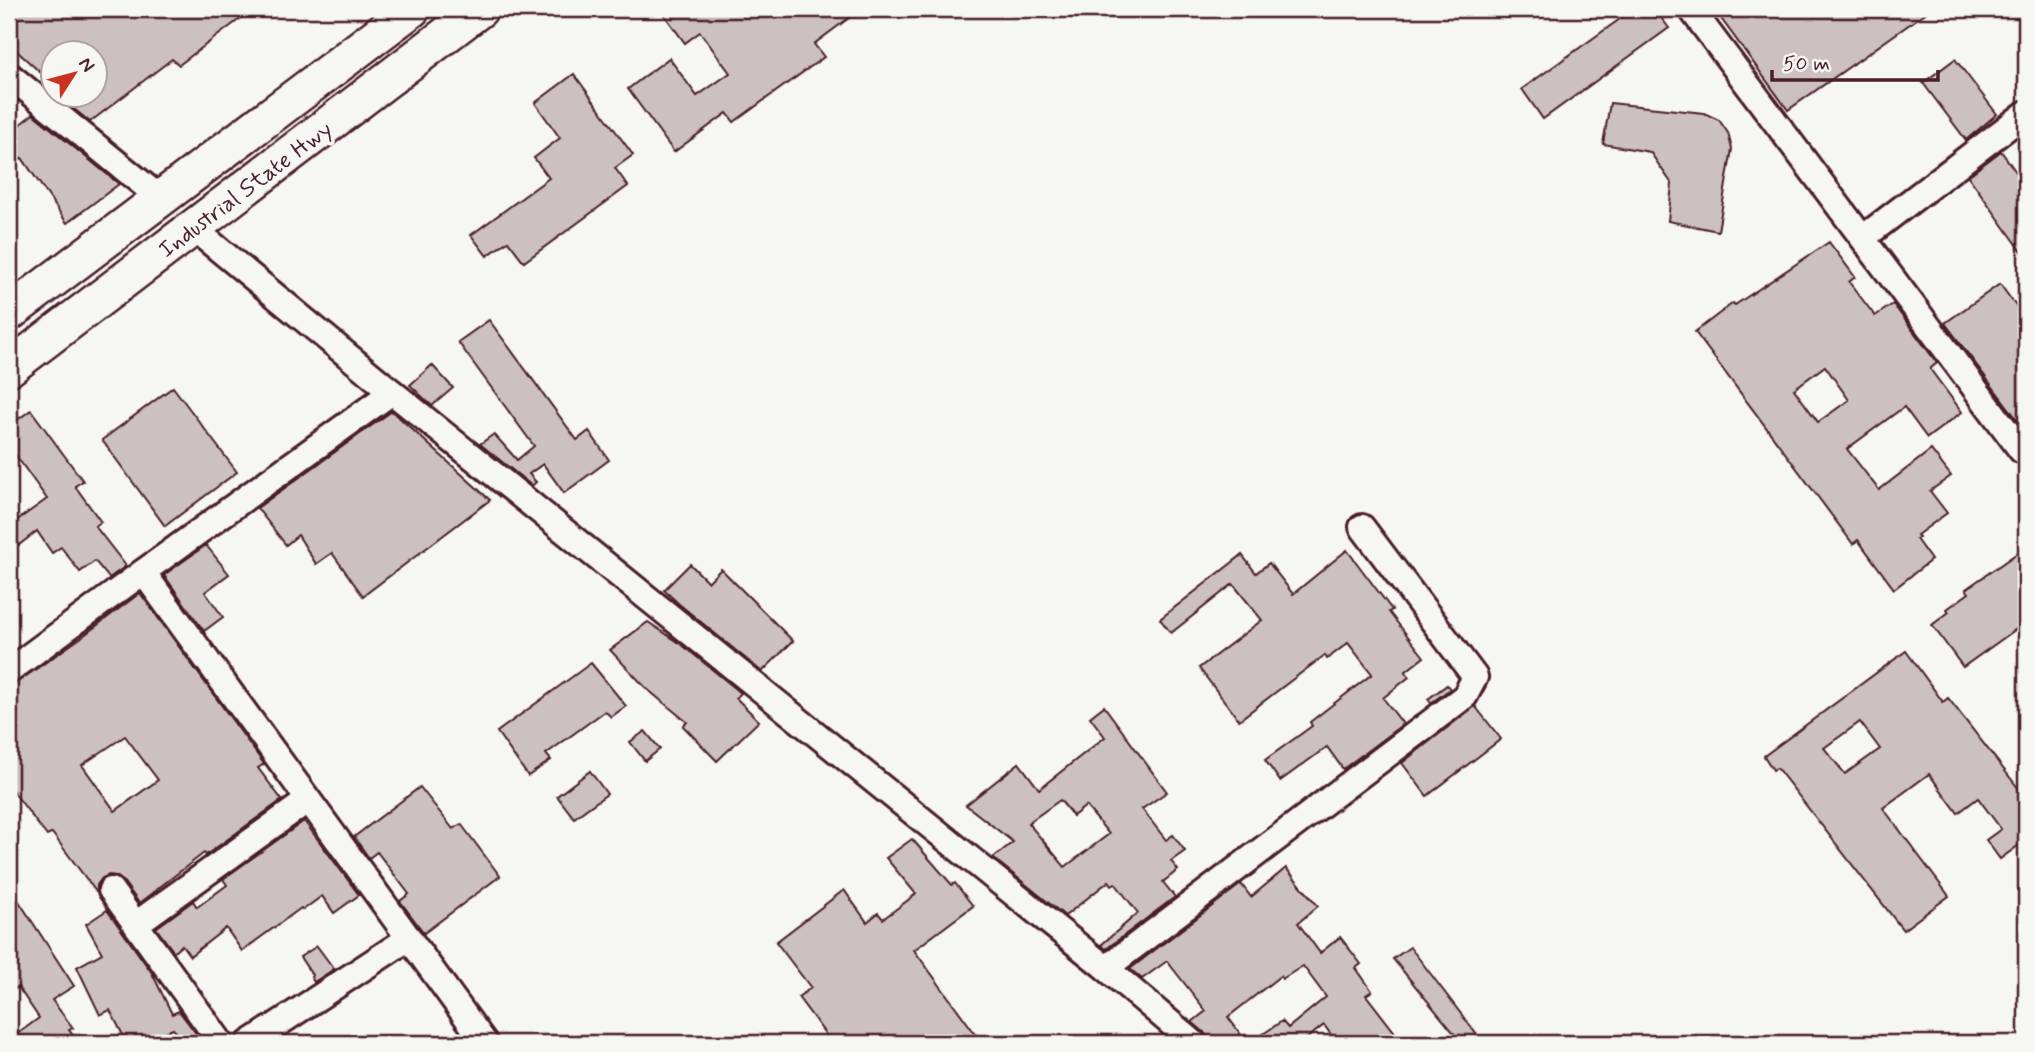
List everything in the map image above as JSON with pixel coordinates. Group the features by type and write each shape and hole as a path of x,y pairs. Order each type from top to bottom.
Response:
{"main road":[{"name":"Industrial State Hwy","path":"9,313 412,9"},
{"name":"Industrial State Hwy","path":"20,360 480,9"},
{"path":"329,71 355,104"},
{"path":"9,321 20,360"}],"street":[{"path":"1691,9 2021,450 2026,446"},
{"path":"9,75 160,198"},
{"path":"1864,237 2026,113"},
{"path":"193,228 392,392 1106,968 1194,1043"},
{"path":"9,671 392,392"},
{"path":"1106,968 1465,696 1475,677 1362,527"},
{"path":"143,572 485,1043"},
{"path":"136,925 308,800"},
{"path":"111,890 221,1043"},
{"path":"248,1043 409,938"}],"building":[{"path":"9,9 253,9 179,65 172,59 90,122 73,108 108,108 108,38 38,38 38,70 9,44"},
{"path":"660,9 861,9 814,44 824,57 734,122 727,113 674,152 628,89 669,58 697,96 730,73 700,32 685,43"},
{"path":"1634,9 1654,9 1669,28 1543,119 1522,89"},
{"path":"1714,9 1931,9 1788,110"},
{"path":"1955,59 1997,114 1966,140 1923,83"},
{"path":"574,74 633,155 615,168 628,186 524,262 508,241 487,256 471,235 549,178 534,158 560,138 535,103"},
{"path":"1610,103 1704,113 1719,120 1728,133 1732,149 1718,231 1668,221 1672,184 1650,152 1603,144"},
{"path":"33,114 119,184 67,223 22,158 9,168 9,133"},
{"path":"2001,151 2026,186 2026,257 1968,176"},
{"path":"1829,242 1855,277 1849,282 1875,316 1893,304 1937,363 1930,369 1962,412 1927,438 1904,407 1847,449 1879,490 1931,450 1951,476 1930,491 1947,513 1917,535 1919,537 1916,539 1931,560 1894,589 1858,540 1853,544 1695,332 1733,303 1735,305","holes":["1825,366 1849,400 1818,422 1794,389"]},
{"path":"2000,284 2026,320 2026,431 1945,323"},
{"path":"489,320 577,440 589,431 609,460 564,493 543,464 529,474 536,482 532,486 480,444 494,434 517,460 534,446 458,342"},
{"path":"432,365 453,388 432,406 410,385"},
{"path":"173,387 237,472 165,526 102,440"},
{"path":"31,410 83,481 75,486 101,522 95,526 126,566 109,578 95,561 80,572 61,547 52,553 37,531 19,545 9,531 9,526 47,499 9,446 9,426"},
{"path":"392,411 490,500 363,596 332,553 316,564 298,535 286,545 257,508"},
{"path":"206,545 229,574 205,592 223,617 204,631 164,575"},
{"path":"2026,547 2026,622 1963,667 1932,625 1949,612 1947,609 1969,593 1966,589"},
{"path":"1347,550 1392,610 1389,612 1424,657 1405,672 1409,677 1383,698 1403,724 1343,769 1327,747 1280,781 1265,760 1312,726 1310,722 1372,674 1348,643 1327,659 1325,655 1239,720 1199,668 1262,620 1233,584 1171,633 1160,619 1242,555 1256,573 1269,563 1293,594"},
{"path":"690,564 708,582 721,569 793,641 762,672 664,590"},
{"path":"140,593 264,764 258,768 282,800 206,855 204,853 139,903 116,876 102,878 97,885 97,893 52,833 47,836 9,786 9,688","holes":["125,736 158,780 115,811 82,765"]},
{"path":"648,622 681,644 741,693 736,698 759,721 717,761 683,726 687,722 647,689 610,650"},
{"path":"1906,651 1943,702 1948,698 2026,798 2026,840 2000,859 1986,840 2001,829 1978,798 1958,813 1929,774 1883,808 1949,896 1903,930 1777,768 1773,770 1764,756","holes":["1860,722 1880,749 1845,774 1824,748"]},
{"path":"591,663 626,706 611,717 605,711 546,754 551,760 528,776 497,732"},
{"path":"1447,685 1450,689 1431,703 1428,699"},
{"path":"1104,706 1167,792 1142,809 1166,840 1173,835 1185,851 1171,861 1178,870 1163,882 1175,897 1106,949 1101,945 1138,913 1115,883 1112,885 1109,881 1065,916 993,858 1013,842 966,805 1019,763 1039,789 1105,737 1090,717","holes":["1060,800 1073,816 1086,806 1109,834 1065,867 1028,823"]},
{"path":"1475,706 1501,739 1427,796 1402,763"},
{"path":"645,731 660,749 645,761 630,742"},
{"path":"590,771 607,794 574,818 557,796"},
{"path":"420,787 453,829 461,824 500,876 424,933 400,901 409,894 377,852 369,858 354,837"},
{"path":"304,821 359,895 334,913 322,896 242,951 226,928 190,956 182,945 174,952 156,928 193,901 197,907 227,885 223,879"},
{"path":"912,839 952,885 955,883 973,906 914,950 982,1043 832,1043 798,997 811,988 776,942 844,890 867,922 878,913 883,919 916,894 886,858"},
{"path":"1286,868 1318,906 1298,923 1320,953 1340,937 1361,964 1356,968 1372,991 1366,995 1403,1043 1337,1043 1324,1025 1301,1043 1250,1043 1282,1021 1288,1028 1326,997 1303,966 1282,979 1280,976 1228,1017 1247,1043 1209,1043 1204,1032 1192,1022 1206,1011 1167,961 1142,979 1130,969 1241,884 1251,897"},
{"path":"9,886 74,986 52,1000 73,1028 69,1030 79,1043 9,1043 9,1040 39,1018 18,987 9,993"},
{"path":"107,910 152,973 172,1014 179,1011 198,1036 190,1043 173,1029 137,1043 127,1043 110,1010 100,1015 77,967 102,953 86,924"},
{"path":"317,946 334,969 314,982 300,957"},
{"path":"1410,947 1483,1043 1462,1043 1393,959"}]}
